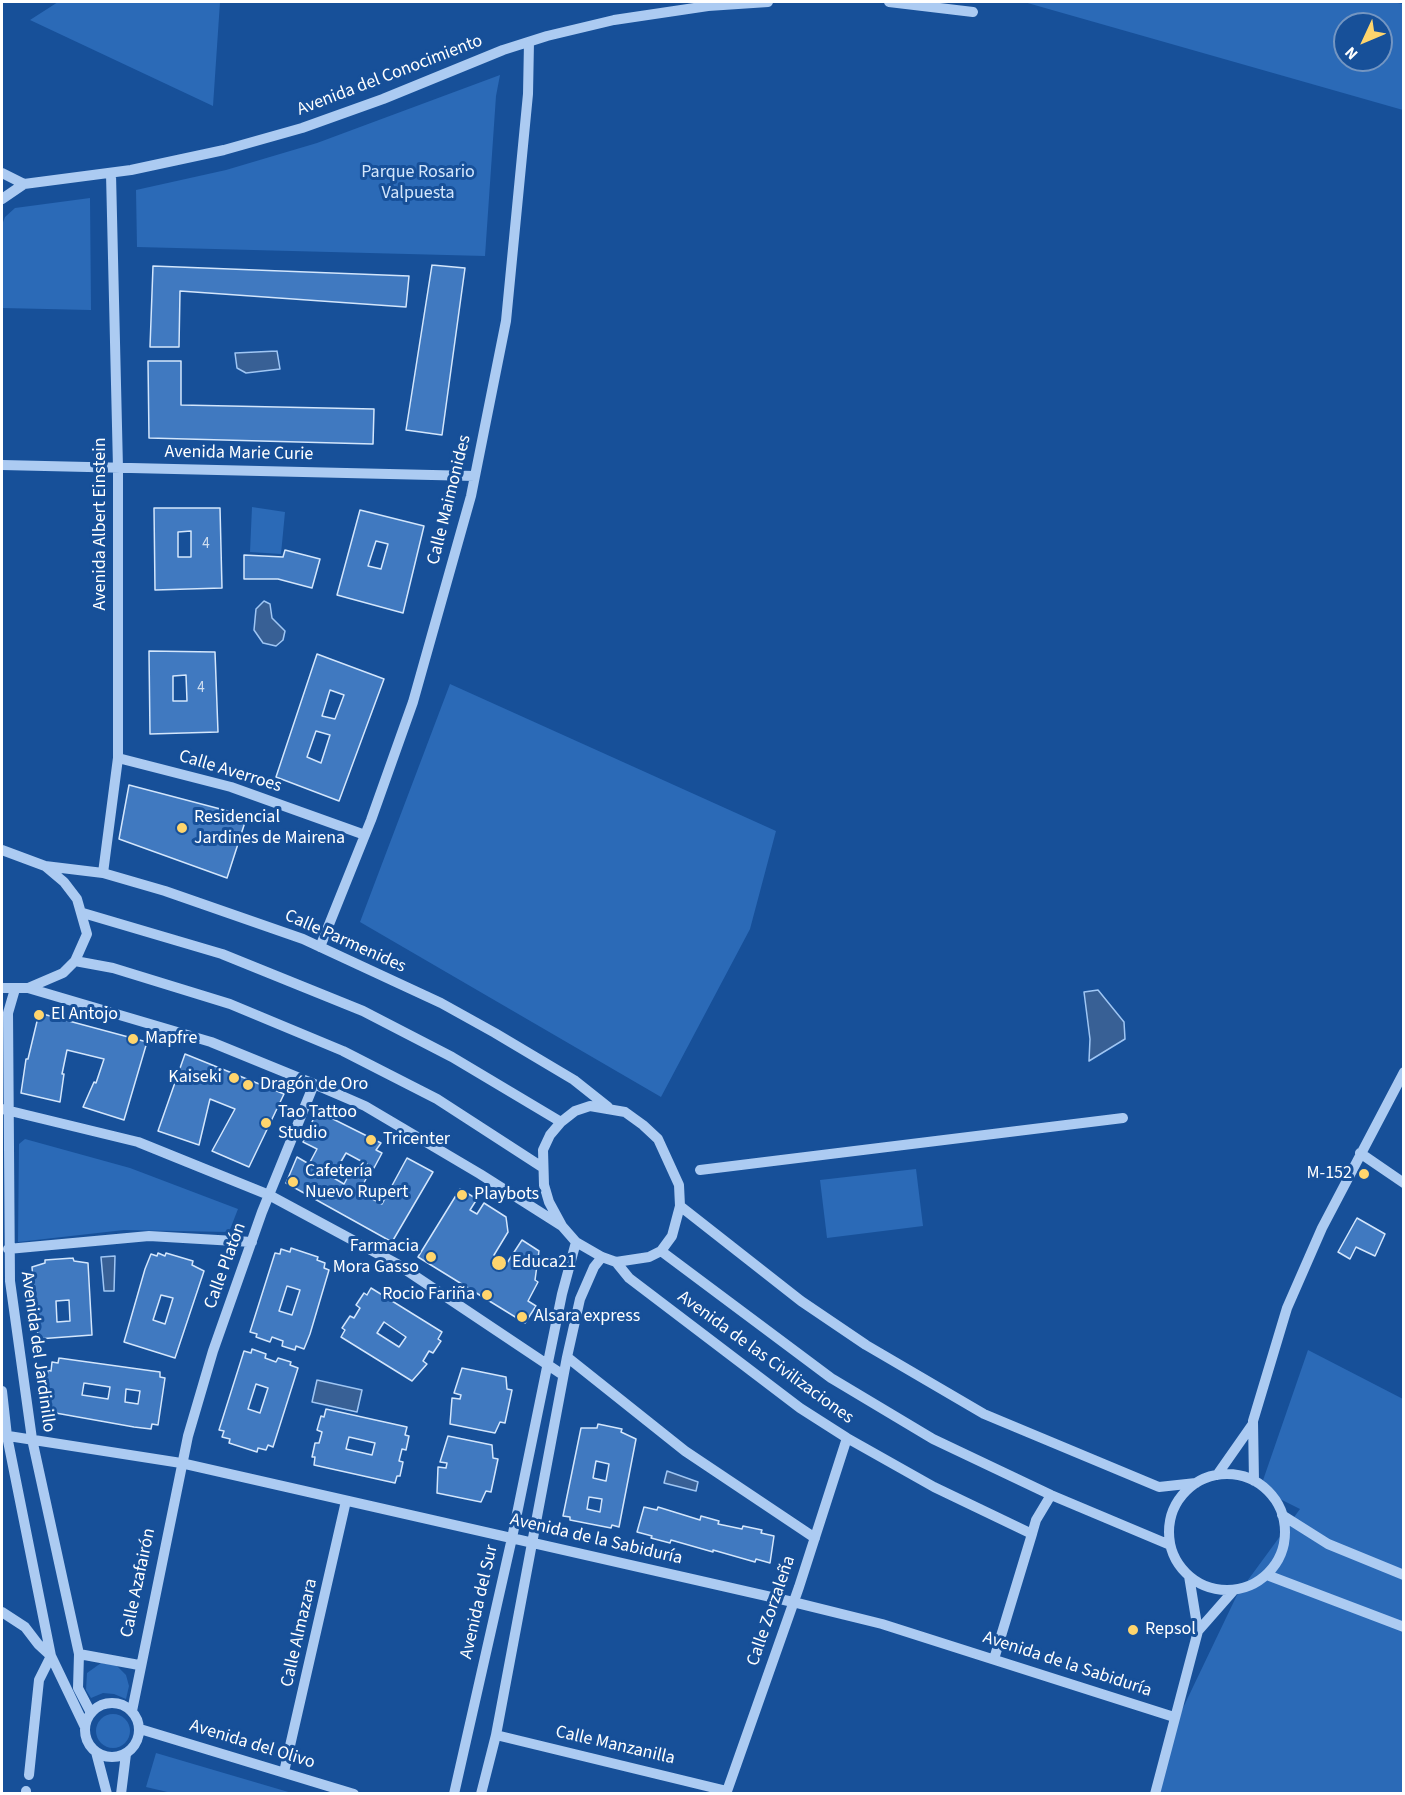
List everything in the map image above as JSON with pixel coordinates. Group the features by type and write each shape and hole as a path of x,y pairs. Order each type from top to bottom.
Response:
{"street":[{"name":"Avenida del Conocimiento","path":"2,199 24,184 111,174 224,150 302,128 529,42 614,20 708,6 768,2"},
{"path":"889,2 973,12"},
{"name":"Calle Maimonides","path":"320,947 365,835 413,702 475,476 506,321 528,94 529,42"},
{"path":"2,173 24,184"},
{"name":"Avenida Albert Einstein","path":"103,873 118,758 118,468 111,174"},
{"name":"Avenida Marie Curie","path":"2,465 475,476"},
{"name":"Calle Averroes","path":"118,758 231,787 365,835"},
{"path":"2,850 45,866 70,890 83,913 87,933 75,961 56,978 28,988 2,988"},
{"name":"Calle Parmenides","path":"45,866 103,873 165,891 320,947 441,1004 495,1033 574,1080 608,1107"},
{"path":"83,913 222,954 363,1011 452,1057 561,1122"},
{"path":"75,961 113,968 208,997 343,1051 437,1099 542,1167"},
{"path":"28,988 211,1042 364,1106 480,1174 562,1226"},
{"name":"Avenida del Jardinillo","path":"15,989 8,1013 5,1109 9,1281 32,1439 79,1654 78,1688 91,1713"},
{"path":"1217,1475 1252,1425 1287,1308 1322,1228 1404,1072"},
{"name":"Calle Platón","path":"181,1463 213,1351 268,1195 314,1084"},
{"path":"608,1107 625,1112 658,1139 679,1185 680,1206 672,1236 661,1251 634,1262 616,1262 576,1242 562,1226 549,1202 542,1167 543,1150 550,1135 561,1122 582,1109 608,1107"},
{"path":"5,1109 138,1142 268,1195 397,1264 563,1376"},
{"path":"700,1170 1123,1118"},
{"path":"1360,1153 1404,1183"},
{"path":"680,1206 801,1301 856,1339 984,1414 1159,1487 1196,1483 1217,1475 1236,1475 1254,1481 1272,1495 1282,1515 1285,1536 1280,1557 1267,1575 1251,1585 1234,1590 1218,1589 1189,1576 1178,1562 1170,1545 1170,1521 1179,1500 1196,1483"},
{"path":"8,1249 149,1236 252,1242"},
{"name":"Avenida del Sur","path":"454,1794 576,1242"},
{"path":"661,1251 831,1378 933,1439 1051,1495 1170,1545"},
{"name":"Avenida del Sur","path":"481,1794 496,1735 530,1542 580,1299 594,1268 602,1257"},
{"name":"Avenida de las Civilizaciones","path":"616,1262 629,1278 800,1408 847,1438 934,1487 1032,1534"},
{"path":"567,1357 685,1451 815,1538"},
{"path":"2,1391 4,1436 51,1656 85,1727 90,1745 96,1752 107,1794"},
{"path":"1252,1425 1254,1481"},
{"name":"Avenida de la Sabiduría","path":"4,1436 181,1463 793,1602 882,1624 1174,1717"},
{"name":"Calle Zorzaleña","path":"726,1792 815,1538 847,1438"},
{"name":"Calle Azafairón","path":"132,1711 139,1665 181,1463"},
{"path":"994,1659 1036,1520 1051,1495"},
{"name":"Calle Almazara","path":"284,1772 346,1501"},
{"path":"1282,1515 1328,1544 1404,1575"},
{"path":"1267,1575 1404,1627"},
{"path":"1155,1794 1198,1631 1189,1576"},
{"path":"1198,1631 1234,1590"},
{"path":"2,1612 26,1627 38,1644 51,1656"},
{"path":"79,1654 139,1665"},
{"path":"29,1775 39,1680 51,1656"},
{"path":"85,1727 91,1713 98,1707 116,1703 132,1711 140,1729 138,1739 126,1754 121,1794"},
{"name":"Avenida del Olivo","path":"140,1729 284,1772 341,1792 354,1794"},
{"name":"Calle Manzanilla","path":"496,1735 726,1792"},
{"path":"96,1752 116,1757 126,1754"}],"green space":[{"path":"58,2 220,2 213,106 30,20"},
{"path":"1024,2 1392,2 1403,4 1403,110"},
{"name":"Parque Rosario Valpuesta","path":"500,75 496,96 485,256 137,247 136,190 226,170 317,143"},
{"path":"90,198 91,310 2,308 2,225 5,217 15,208"},
{"path":"252,507 285,512 281,554 250,552"},
{"path":"450,684 776,831 750,929 661,1097 360,922"},
{"path":"25,1139 130,1168 238,1209 229,1232 124,1230 18,1242 19,1144"},
{"path":"916,1169 923,1226 827,1238 820,1180"},
{"path":"1308,1350 1403,1399 1403,1793 1155,1794 1170,1735 1237,1595 1300,1509 1260,1489"},
{"path":"101,1663 116,1665 126,1675 129,1686 126,1699 114,1694 103,1693 91,1698 86,1690 87,1673"},
{"path":"113,1714 125,1719 130,1731 125,1743 113,1748 101,1743 96,1731 101,1719"},
{"path":"156,1753 292,1793 176,1794 146,1787"}],"shaded area":[{"path":"277,351 280,369 246,373 237,368 235,353"},
{"path":"264,601 270,604 272,618 285,631 283,640 276,646 263,643 254,630 256,609"},
{"path":"1098,990 1124,1022 1125,1039 1089,1061 1090,1039 1084,992"},
{"path":"115,1256 114,1291 104,1291 101,1257"},
{"path":"317,1380 362,1390 357,1412 312,1402"},
{"path":"667,1471 698,1482 696,1491 664,1483"}],"building":[{"path":"432,265 465,268 442,435 406,430"},
{"path":"153,266 409,276 406,307 180,291 179,347 150,347"},
{"path":"148,361 181,361 181,405 374,409 373,444 149,438"},
{"path":"154,508 220,508 222,588 155,590","holes":["191,531 191,557 178,557 178,532"]},
{"path":"360,510 424,526 403,613 337,595","holes":["376,541 388,544 381,569 368,566"]},
{"path":"285,550 320,559 312,588 278,579 244,579 244,555 283,557"},
{"path":"149,651 215,652 218,732 150,734","holes":["186,675 187,701 173,701 173,676"]},
{"path":"317,654 384,679 339,801 276,777","holes":["330,690 344,695 335,719 322,716","316,731 330,735 321,763 307,757"]},
{"name":"Residencial Jardines de Mairena","path":"129,785 247,816 227,878 119,839"},
{"path":"39,1013 147,1042 124,1120 83,1107 94,1082 96,1083 104,1059 67,1050 60,1102 21,1093 26,1059 28,1059"},
{"path":"185,1054 284,1094 249,1167 212,1151 235,1109 210,1099 199,1145 158,1131"},
{"path":"317,1111 381,1143 376,1150 382,1153 374,1168 346,1153 332,1177 344,1184 352,1169 367,1177 359,1192 382,1204 407,1158 433,1172 392,1242 286,1183 297,1157 309,1164 317,1149 303,1142"},
{"path":"460,1189 477,1199 470,1210 477,1214 484,1203 506,1217 508,1232 494,1255 507,1263 522,1240 539,1251 535,1280 538,1282 528,1301 536,1306 525,1323 418,1257"},
{"path":"1357,1218 1385,1234 1375,1256 1356,1247 1350,1259 1338,1252"},
{"path":"291,1248 318,1257 317,1260 325,1263 324,1268 329,1270 304,1349 296,1346 295,1350 282,1346 283,1341 272,1337 270,1342 250,1332 275,1253 280,1254 281,1249 290,1252","holes":["287,1286 300,1290 292,1315 279,1311"]},
{"path":"158,1253 165,1256 166,1253 193,1261 192,1265 204,1271 175,1358 124,1342 145,1269 151,1254 157,1256","holes":["161,1295 173,1298 165,1324 153,1320"]},
{"path":"73,1258 74,1261 88,1263 92,1335 38,1339 32,1267 45,1263 45,1260","holes":["69,1300 70,1321 57,1322 56,1301"]},
{"path":"371,1288 442,1332 438,1339 441,1341 433,1353 429,1351 423,1361 427,1364 412,1381 341,1337 345,1330 342,1328 350,1316 354,1318 360,1308 356,1305 364,1293 367,1295","holes":["384,1322 406,1337 399,1347 377,1333"]},
{"path":"252,1349 266,1354 265,1358 276,1362 278,1358 291,1362 290,1365 298,1368 273,1447 268,1445 266,1450 258,1448 257,1452 229,1443 230,1439 222,1437 224,1431 219,1430 244,1351 251,1353","holes":["256,1384 268,1388 260,1413 248,1409"]},
{"path":"59,1358 160,1372 160,1377 165,1378 158,1425 152,1424 151,1429 134,1427 50,1412 51,1407 46,1406 47,1397 44,1397 48,1370 51,1371 52,1362 58,1363","holes":["84,1383 110,1387 108,1399 82,1395","126,1389 140,1391 138,1404 125,1402"]},
{"path":"462,1368 506,1377 507,1389 512,1390 505,1423 500,1422 495,1433 450,1424 452,1398 460,1399 461,1395 454,1393"},
{"path":"326,1409 407,1427 405,1435 409,1436 406,1450 402,1449 399,1461 403,1462 400,1476 397,1476 395,1483 314,1465 315,1457 312,1457 315,1443 319,1443 322,1432 317,1430 321,1416 324,1417","holes":["349,1437 375,1443 372,1455 346,1449"]},
{"path":"598,1424 622,1429 621,1432 636,1439 619,1527 612,1525 611,1528 570,1520 570,1517 563,1516 581,1428 597,1428","holes":["596,1461 609,1464 606,1481 593,1478","589,1497 602,1499 600,1512 587,1509"]},
{"path":"448,1436 492,1445 493,1458 498,1459 491,1492 486,1491 481,1502 437,1493 438,1467 446,1468 447,1463 440,1462"},
{"path":"644,1507 657,1510 658,1507 700,1520 701,1516 719,1521 718,1524 742,1529 743,1526 762,1530 761,1533 774,1536 770,1563 756,1559 755,1562 671,1540 670,1543 637,1532"}],"place":[{"name":"Residencial Jardines de Mairena","path":"182,828"},
{"name":"El Antojo","path":"39,1015"},
{"name":"Mapfre","path":"133,1039"},
{"name":"Kaiseki","path":"234,1078"},
{"name":"Dragón de Oro","path":"248,1085"},
{"name":"Tao Tattoo Studio","path":"266,1123"},
{"name":"Tricenter","path":"371,1140"},
{"name":"M-152","path":"1364,1174"},
{"name":"Cafetería Nuevo Rupert","path":"293,1182"},
{"name":"Playbots","path":"462,1195"},
{"name":"Farmacia Mora Gasso","path":"431,1257"},
{"name":"Educa21","path":"499,1263"},
{"name":"Rocio Fariña","path":"487,1295"},
{"name":"Alsara express","path":"522,1317"},
{"name":"Repsol","path":"1133,1630"}]}
